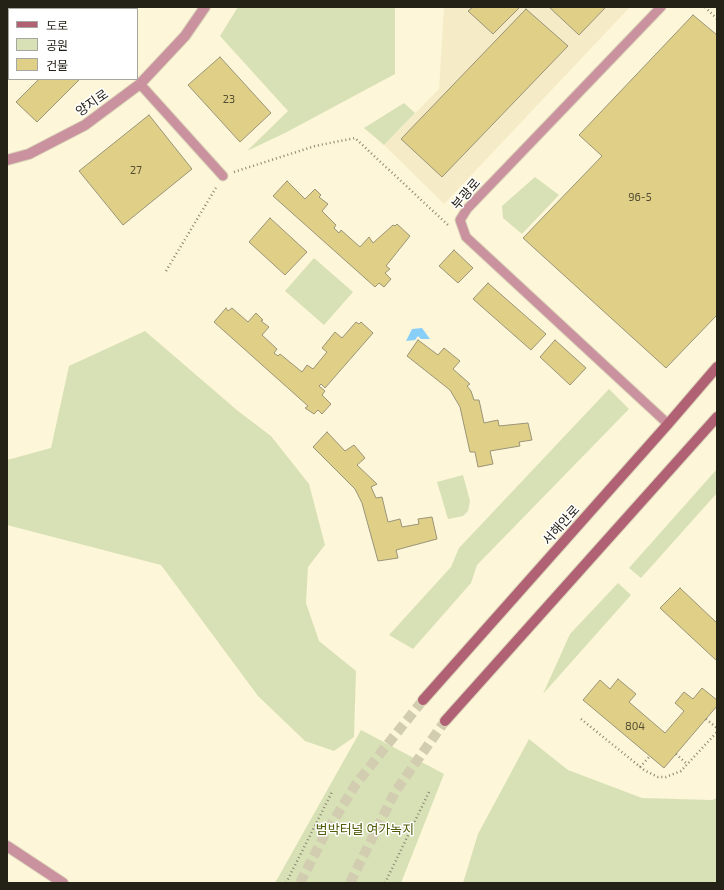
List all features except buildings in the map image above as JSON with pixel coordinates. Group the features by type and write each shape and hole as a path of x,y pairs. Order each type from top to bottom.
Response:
{"main road":[{"name":"서해안로","path":"423,700 717,367"},
{"path":"445,721 717,417"}],"street":[{"name":"양지로","path":"7,160 29,154 85,125 140,84 185,36 205,7"},
{"path":"7,846 63,883"}],"lane":[{"name":"부광로","path":"661,7 467,209 460,220 466,237 668,424"},
{"path":"140,84 223,176"}],"path":[{"path":"705,7 717,19"},
{"path":"166,271 223,176 315,146 355,138 452,229"},
{"path":"581,719 640,767 658,777 666,777 681,771 717,732"},
{"path":"706,719 717,728"},
{"path":"676,754 687,764"},
{"path":"640,767 650,756"},
{"path":"286,883 332,792"},
{"path":"385,883 428,792"}],"shaded area":[{"path":"444,7 630,7 444,204 384,145 439,89"}],"green space":[{"path":"238,7 395,7 395,74 285,133 247,151 288,111 220,36"},
{"path":"404,103 415,113 384,145 364,128"},
{"path":"535,177 559,195 522,234 503,218 502,206"},
{"path":"314,258 353,292 324,325 285,291"},
{"path":"145,331 238,411 271,436 309,484 325,545 308,567 306,603 319,641 356,671 354,737 334,751 305,741 258,696 161,565 7,525 7,460 51,448 69,366"},
{"path":"609,389 629,409 477,565 471,583 413,649 389,635 451,567 459,548"},
{"path":"717,469 717,493 641,578 629,568"},
{"path":"463,475 470,501 468,511 463,516 448,519 437,482"},
{"path":"618,583 631,595 543,694 570,634"},
{"name":"범박터널 여가녹지","path":"361,730 444,774 401,883 275,883"},
{"path":"529,739 568,770 642,798 712,800 717,798 717,883 463,883 478,834"}],"water":[{"path":"422,328 430,339 421,339 418,336 415,340 406,341 412,329"}],"tunnel":[{"path":"300,883 324,836 356,784 423,700"},
{"path":"350,883 395,792 445,721"}]}
